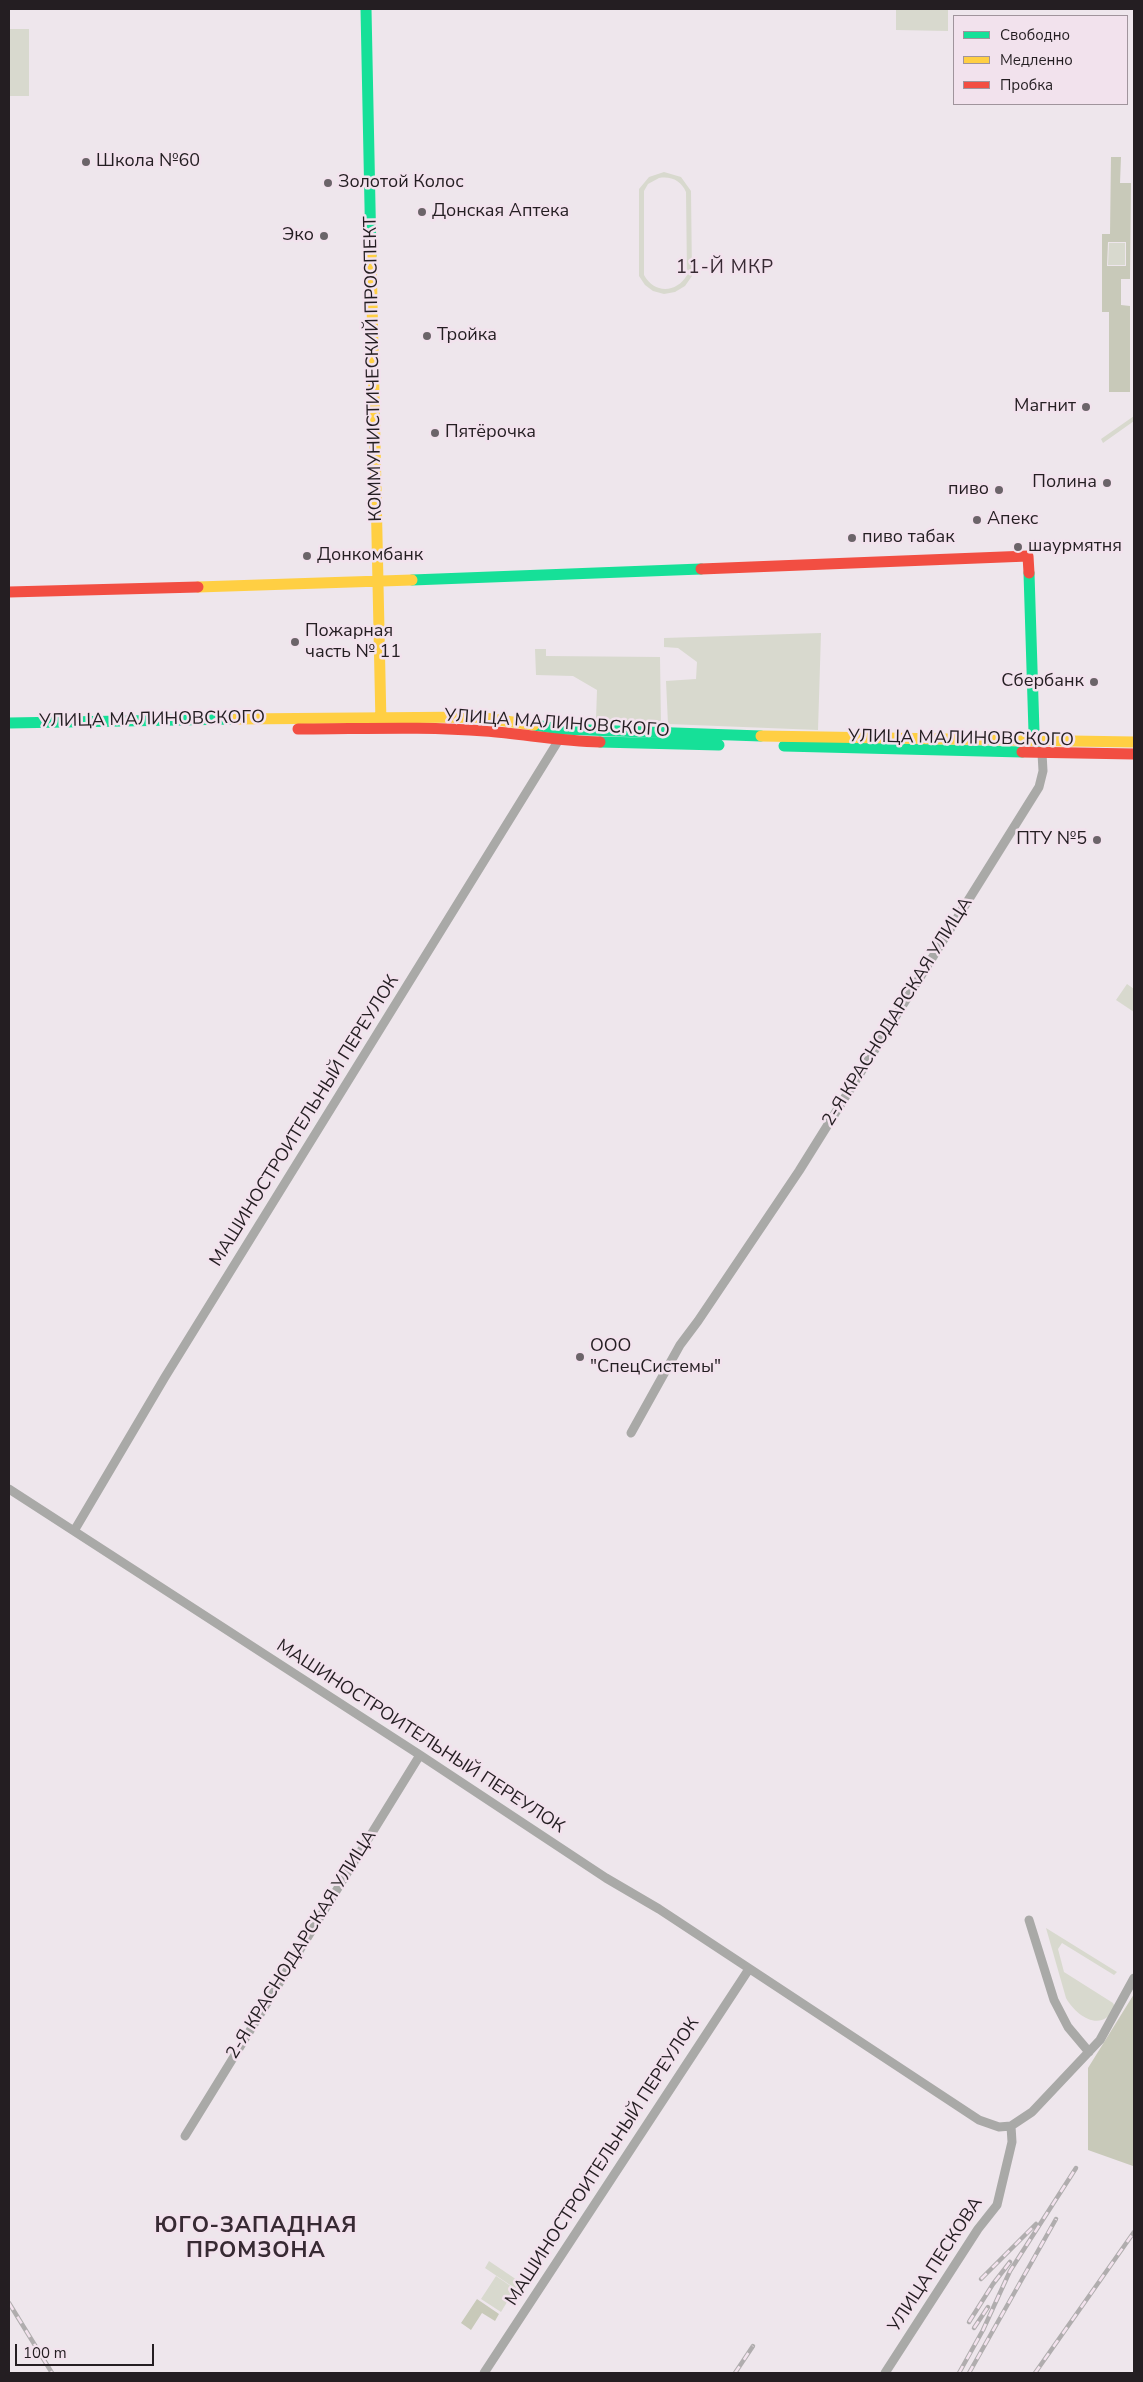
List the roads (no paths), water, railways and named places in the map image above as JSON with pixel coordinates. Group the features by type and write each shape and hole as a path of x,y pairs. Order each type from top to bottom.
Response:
{"main road":[{"name":"КОММУНИСТИЧЕСКИЙ ПРОСПЕКТ","path":"366,9 381,723"},
{"name":"2-Я КРАСНОДАРСКАЯ УЛИЦА","path":"378,580 1028,556 1034,732 1042,753"},
{"path":"9,592 284,585 378,580"},
{"name":"УЛИЦА МАЛИНОВСКОГО","path":"9,732 381,723 478,717 560,728 753,736 1134,742"},
{"name":"УЛИЦА МАЛИНОВСКОГО","path":"9,723 381,723 486,731 560,740 1134,754"}],"street":[{"path":"560,728 560,740"},
{"name":"МАШИНОСТРОИТЕЛЬНЫЙ ПЕРЕУЛОК","path":"74,1530 165,1377 560,740"},
{"name":"2-Я КРАСНОДАРСКАЯ УЛИЦА","path":"631,1433 680,1345 799,1171 1038,787 1044,771 1042,753"},
{"name":"МАШИНОСТРОИТЕЛЬНЫЙ ПЕРЕУЛОК","path":"9,1489 420,1754 979,2120 998,2127 1011,2126"},
{"name":"2-Я КРАСНОДАРСКАЯ УЛИЦА","path":"185,2136 420,1754"},
{"path":"1029,1920 1054,2000 1068,2027 1088,2052"},
{"name":"МАШИНОСТРОИТЕЛЬНЫЙ ПЕРЕУЛОК","path":"484,2373 749,1969"},
{"path":"1011,2126 1032,2112 1100,2040 1134,1978"},
{"name":"УЛИЦА ПЕСКОВА","path":"885,2373 978,2229 996,2205 1012,2142 1011,2126"}],"railway":[{"path":"959,2373 983,2330 1010,2271 1076,2168"},
{"path":"969,2373 1056,2219"},
{"path":"981,2279 1036,2224"},
{"path":"1035,2373 1134,2232"},
{"path":"969,2322 993,2284 1010,2262"},
{"path":"9,2303 52,2373"},
{"path":"974,2328 988,2307"},
{"path":"735,2373 753,2346"}],"place":[{"name":"Школа №60","path":"86,162"},
{"name":"Золотой Колос","path":"328,183"},
{"name":"Донская Аптека","path":"422,212"},
{"name":"Эко","path":"324,236"},
{"name":"Тройка","path":"427,336"},
{"name":"Магнит","path":"1086,407"},
{"name":"Пятёрочка","path":"435,433"},
{"name":"Полина","path":"1107,483"},
{"name":"пиво","path":"999,490"},
{"name":"Апекс","path":"977,520"},
{"name":"пиво табак","path":"852,538"},
{"name":"шаурмятня","path":"1018,547"},
{"name":"Донкомбанк","path":"307,556"},
{"name":"Пожарная часть № 11","path":"295,642"},
{"name":"Сбербанк","path":"1094,682"},
{"name":"ПТУ №5","path":"1097,840"},
{"name":"ООО \"СпецСистемы\"","path":"580,1357"}],"district":[{"name":"11-Й МКР","path":"725,268"},
{"name":"ЮГО-ЗАПАДНАЯ ПРОМЗОНА","path":"256,2240"}]}
